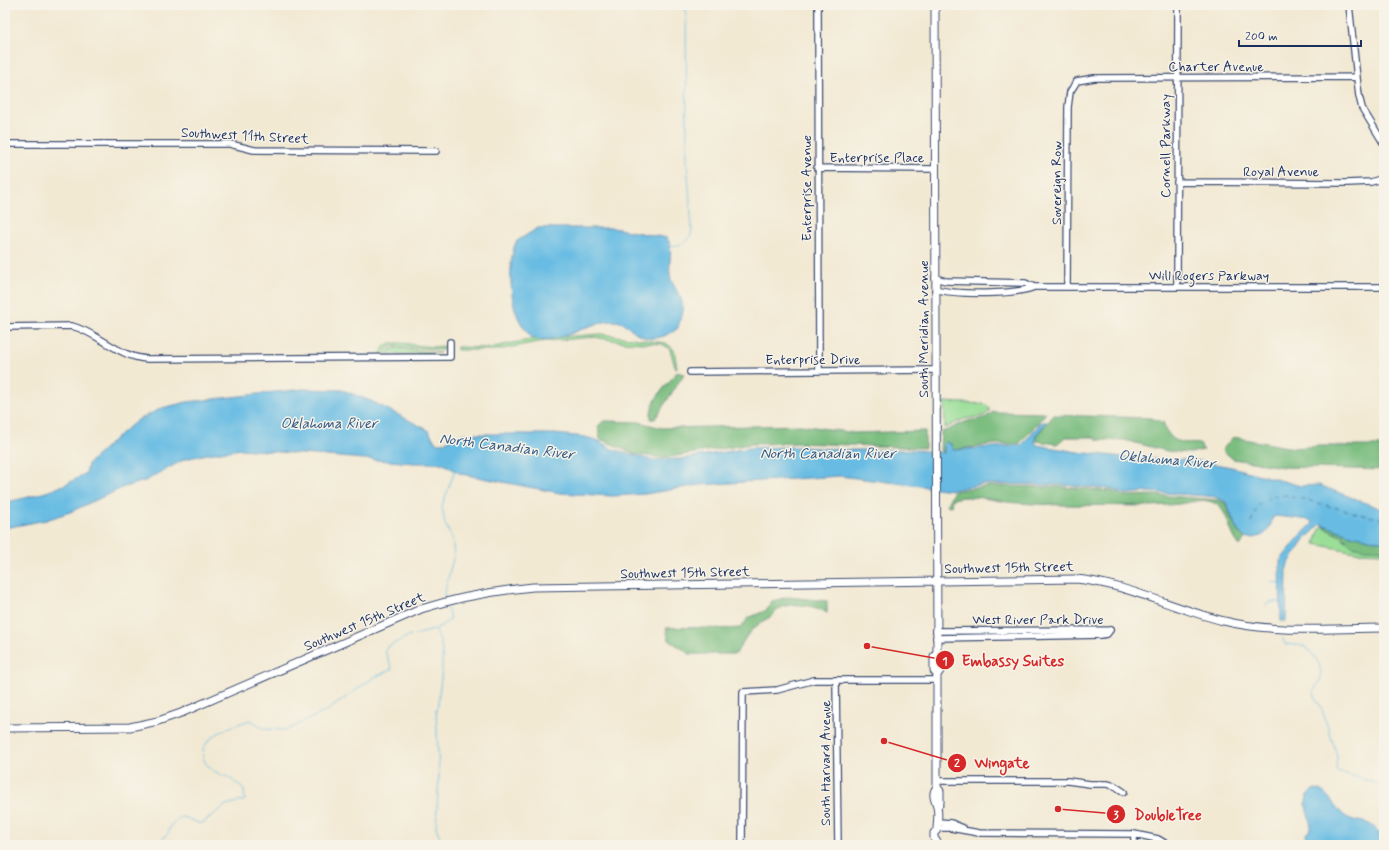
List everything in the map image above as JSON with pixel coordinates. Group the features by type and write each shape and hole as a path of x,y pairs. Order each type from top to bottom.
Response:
{"main road":[{"name":"South Meridian Avenue","path":"935,5 936,652 934,656 934,671 937,678 937,784 934,790 934,803 937,807 937,827 934,833 934,838 937,843"},
{"name":"Southwest 15th Street","path":"5,728 130,726 158,721 181,713 421,609 489,592 533,587 1056,578 1094,580 1129,589 1208,616 1249,626 1274,628 1384,628"}],"street":[{"name":"Enterprise Avenue","path":"818,5 817,168 819,370"},
{"name":"Cornell Parkway","path":"1177,287 1178,5"},
{"path":"1349,5 1356,77 1362,108 1384,144"},
{"name":"Charter Avenue","path":"1077,81 1094,78 1178,79 1356,77"},
{"name":"Sovereign Row","path":"1067,287 1068,107 1070,92 1077,81"},
{"name":"Southwest 11th Street","path":"5,144 230,144 254,150 436,151"},
{"name":"Enterprise Place","path":"817,168 936,169"},
{"name":"Royal Avenue","path":"1177,182 1348,183 1371,182 1384,178"},
{"name":"Will Rogers Parkway","path":"935,278 946,282 1025,283 1034,287"},
{"path":"981,282 981,292"},
{"path":"997,282 997,292"},
{"name":"Will Rogers Parkway","path":"935,289 946,292 997,292 1025,290 1034,287 1384,287"},
{"path":"5,327 72,326 82,329 126,355 134,358 147,359 450,357 450,342"},
{"name":"Enterprise Drive","path":"690,372 936,370"},
{"name":"West River Park Drive","path":"936,634 968,637 990,634 1110,630 1107,634 1101,635 1048,633"},
{"path":"968,631 968,637"},
{"name":"West River Park Drive","path":"936,634 968,631 990,634"},
{"path":"742,845 743,692 777,690 808,681 937,678"},
{"name":"South Harvard Avenue","path":"836,681 838,845"},
{"path":"937,784 1068,781 1090,784 1107,784 1115,786 1124,792"},
{"path":"937,827 970,832 1134,834 1158,839 1168,845"},
{"path":"1134,834 1134,845"}],"green space":[{"path":"601,334 666,343 674,350 677,368 675,367 670,349 662,344 626,342 594,337 538,342 497,350 457,350 457,347 489,348 533,339"},
{"path":"391,343 404,343 431,347 444,346 443,350 392,346 387,348 386,354 380,354 385,345"},
{"path":"396,348 440,353 388,354 390,349"},
{"path":"677,372 684,374 655,419 651,419 651,412 656,399"},
{"path":"944,402 985,404 989,407 989,412 983,416 964,419 945,428"},
{"path":"993,412 1046,413 1019,444 995,444 953,450 951,444 946,442 944,443 944,452 940,451 941,432 965,422 986,417"},
{"path":"1054,415 1150,418 1163,422 1172,438 1181,442 1200,444 1203,450 1190,453 1167,451 1124,440 1098,440 1093,437 1065,437 1057,444 1036,441 1036,436"},
{"path":"604,421 639,422 662,428 801,425 854,433 925,431 925,448 800,443 751,444 663,458 634,454 600,439 598,426"},
{"path":"1233,437 1293,448 1320,446 1384,446 1384,470 1283,467 1233,459 1222,450"},
{"path":"987,486 1063,487 1111,491 1124,496 1155,495 1218,500 1225,503 1237,531 1245,538 1240,546 1222,510 1218,505 1208,501 1149,506 1066,505 1034,504 977,497 960,497 952,499 951,506 946,505 954,491"},
{"path":"1323,525 1350,535 1384,542 1384,550 1365,549 1352,546 1341,535 1330,531"},
{"path":"1323,526 1340,536 1352,546 1384,550 1384,553 1355,552 1315,544 1319,531"},
{"path":"788,597 827,601 827,613 807,606 796,605 782,607 751,631 736,654 690,654 669,640 666,628 741,628 748,618 767,610 772,601"}],"water":[{"path":"538,228 613,228 667,238 670,246 670,275 683,307 678,328 662,337 648,338 640,335 622,323 612,321 592,325 553,339 543,340 532,338 522,325 513,302 511,264 514,247 517,241"},
{"name":"Oklahoma River","path":"303,389 342,390 371,401 428,430 436,443 443,443 463,434 555,434 585,437 599,441 612,449 652,460 681,459 750,448 799,447 852,450 914,450 944,453 944,443 946,442 951,445 953,450 1022,445 1041,422 1047,422 1036,435 1035,442 1037,445 1077,452 1142,459 1193,460 1231,467 1301,486 1319,485 1384,510 1384,542 1351,535 1321,524 1305,539 1287,566 1286,621 1281,621 1280,561 1300,536 1313,523 1310,520 1276,516 1272,518 1267,532 1255,538 1245,538 1237,530 1226,502 1215,497 1149,492 1125,494 1110,489 1064,485 983,484 952,490 840,476 699,485 645,494 613,496 560,493 461,474 442,463 414,463 241,449 185,459 145,481 124,487 70,512 46,520 5,528 5,502 47,492 77,479 86,473 88,464 119,435 138,420 162,408 187,402"},
{"path":"1315,789 1320,790 1328,796 1345,816 1373,826 1384,839 1384,845 1306,845 1306,834 1311,828 1306,802 1307,797"}],"waterway":[{"path":"671,246 686,242 690,237 692,229 687,162 686,5"},
{"path":"445,599 444,594 454,555 452,538 445,524 442,506 455,470"},
{"path":"1271,582 1280,583"},
{"path":"1266,605 1271,602 1281,602"},
{"path":"157,845 168,833 171,825 179,818 183,817 201,824 226,805 245,800 244,790 238,784 215,772 204,760 203,751 206,743 213,737 233,726 251,720 264,729 287,730 328,710 373,678 392,669 385,651 387,647 407,637 434,630 450,620 446,606"},
{"path":"435,630 442,647 442,667 438,706 436,709 439,775 436,827 443,845"},
{"path":"1283,638 1284,643 1286,644 1304,646 1318,661 1321,671 1319,682 1314,690 1314,693 1322,710 1337,755 1337,771 1384,786"}],"ferry route":[{"path":"1251,522 1258,506 1272,496 1288,495 1363,515 1384,519"}],"place":[{"name":"Embassy Suites","path":"867,646"},
{"name":"Wingate","path":"884,741"},
{"name":"DoubleTree","path":"1058,809"}],"water label":[{"name":"North Canadian River","path":"507,446"},
{"name":"North Canadian River","path":"828,453"}]}
